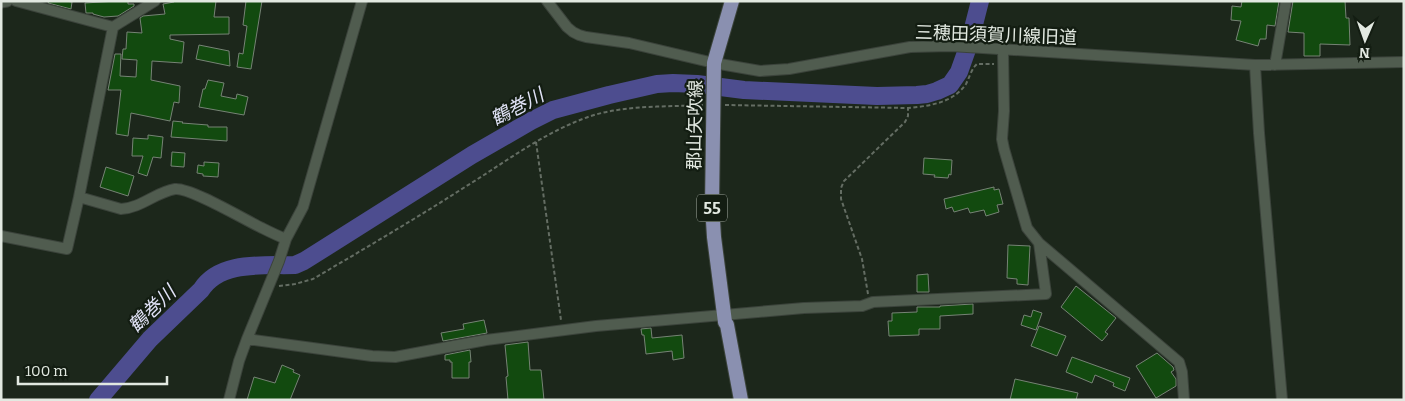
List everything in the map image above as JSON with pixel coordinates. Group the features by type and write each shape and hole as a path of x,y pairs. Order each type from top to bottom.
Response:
{"main road":[{"name":"郡山矢吹線","path":"732,1 714,63 712,205 724,315 741,400"}],"street":[{"path":"1,2 7,1"},
{"path":"16,1 113,27 155,1"},
{"path":"229,400 247,339 280,261 286,239 302,207 362,1"},
{"name":"三穂田須賀川線旧道","path":"547,1 567,27 579,35 637,45 714,63 760,71 789,69 910,47 951,46 1255,65 1404,62"},
{"path":"1275,65 1286,1"},
{"path":"1,236 67,249 113,27"},
{"path":"1003,50 1004,111 1002,139 1027,228 1039,243 1179,362 1182,372 1184,400"},
{"path":"1255,65 1282,400"},
{"path":"79,197 125,209 143,203 167,191 182,189 286,239"},
{"path":"247,339 372,356 395,357 486,340 562,330 804,308 862,306 873,302 1046,294 1039,243"}],"path":[{"path":"270,285 281,286 313,280 536,142 568,125 595,115 629,108 714,103 908,108 935,105 958,92 965,84 972,68 977,64 1004,64"},
{"path":"868,304 862,259 841,199 841,188 844,181 905,122 908,116 908,108"},
{"path":"536,142 562,330"}],"building":[{"path":"49,1 72,2 71,9 48,3"},
{"path":"128,1 128,4 134,4 134,6 118,16 104,17 93,13 86,13 85,3"},
{"path":"174,1 216,1 214,17 229,17 229,34 170,35 170,39 184,42 182,63 152,61 151,80 180,86 179,103 174,102 170,121 131,113 128,136 116,134 121,90 108,90 115,54 121,54 120,76 136,77 137,60 122,59 123,49 126,49 127,32 142,33 140,18 143,16 165,14 163,4"},
{"path":"246,1 262,1 251,69 237,67 239,53 243,54 247,26 243,25"},
{"path":"1242,1 1279,1 1275,26 1267,25 1266,39 1260,39 1258,46 1236,40 1241,21 1231,20 1232,6 1241,7"},
{"path":"1293,1 1345,1 1346,18 1349,18 1350,45 1320,44 1320,56 1304,56 1304,33 1288,32"},
{"path":"199,45 229,51 230,66 196,59"},
{"path":"208,80 224,83 221,96 236,99 237,94 248,97 244,115 199,107 203,89 205,89"},
{"path":"173,121 208,125 208,127 227,127 227,141 171,137"},
{"path":"148,135 163,137 161,158 153,157 147,176 138,173 143,156 132,156 133,138 148,139"},
{"path":"172,152 185,153 184,167 171,166"},
{"path":"924,158 952,160 951,175 949,174 948,178 923,174"},
{"path":"204,162 219,163 218,177 203,176 203,174 197,173 198,165 204,166"},
{"path":"106,167 134,176 128,196 100,187"},
{"path":"994,187 994,190 999,189 1003,204 997,205 999,212 986,216 984,210 970,213 968,208 954,212 952,207 946,209 944,199"},
{"path":"1008,245 1030,246 1028,285 1017,284 1017,279 1007,278"},
{"path":"928,274 929,292 917,292 917,275"},
{"path":"1076,286 1116,318 1105,332 1108,334 1102,341 1061,307"},
{"path":"973,304 973,314 940,316 940,329 919,329 919,335 889,336 888,321 892,321 892,313 917,312 917,307"},
{"path":"1033,310 1042,313 1036,330 1021,325 1024,315 1031,317"},
{"path":"484,320 487,333 443,341 441,333 464,329 463,324"},
{"path":"1039,326 1066,336 1057,356 1031,346"},
{"path":"651,328 652,338 682,335 684,358 673,360 672,351 646,354 644,335 642,335 641,329"},
{"path":"528,342 530,370 541,370 544,400 508,400 505,345"},
{"path":"470,350 469,378 452,378 452,362 445,360 445,355"},
{"path":"1157,353 1173,367 1174,370 1171,372 1176,379 1176,386 1156,398 1136,366"},
{"path":"1072,357 1130,378 1125,391 1113,386 1114,383 1095,375 1092,383 1066,372"},
{"path":"282,365 300,375 290,400 247,400 254,377 275,383"},
{"path":"1015,379 1078,393 1076,400 1010,400"}],"waterway":[{"name":"鶴巻川","path":"98,400 150,339 209,280 231,269 257,265 295,265 304,261 472,155 553,110 657,84 673,83 744,90 877,96 927,94 950,85 959,72 969,44 980,1"}]}
